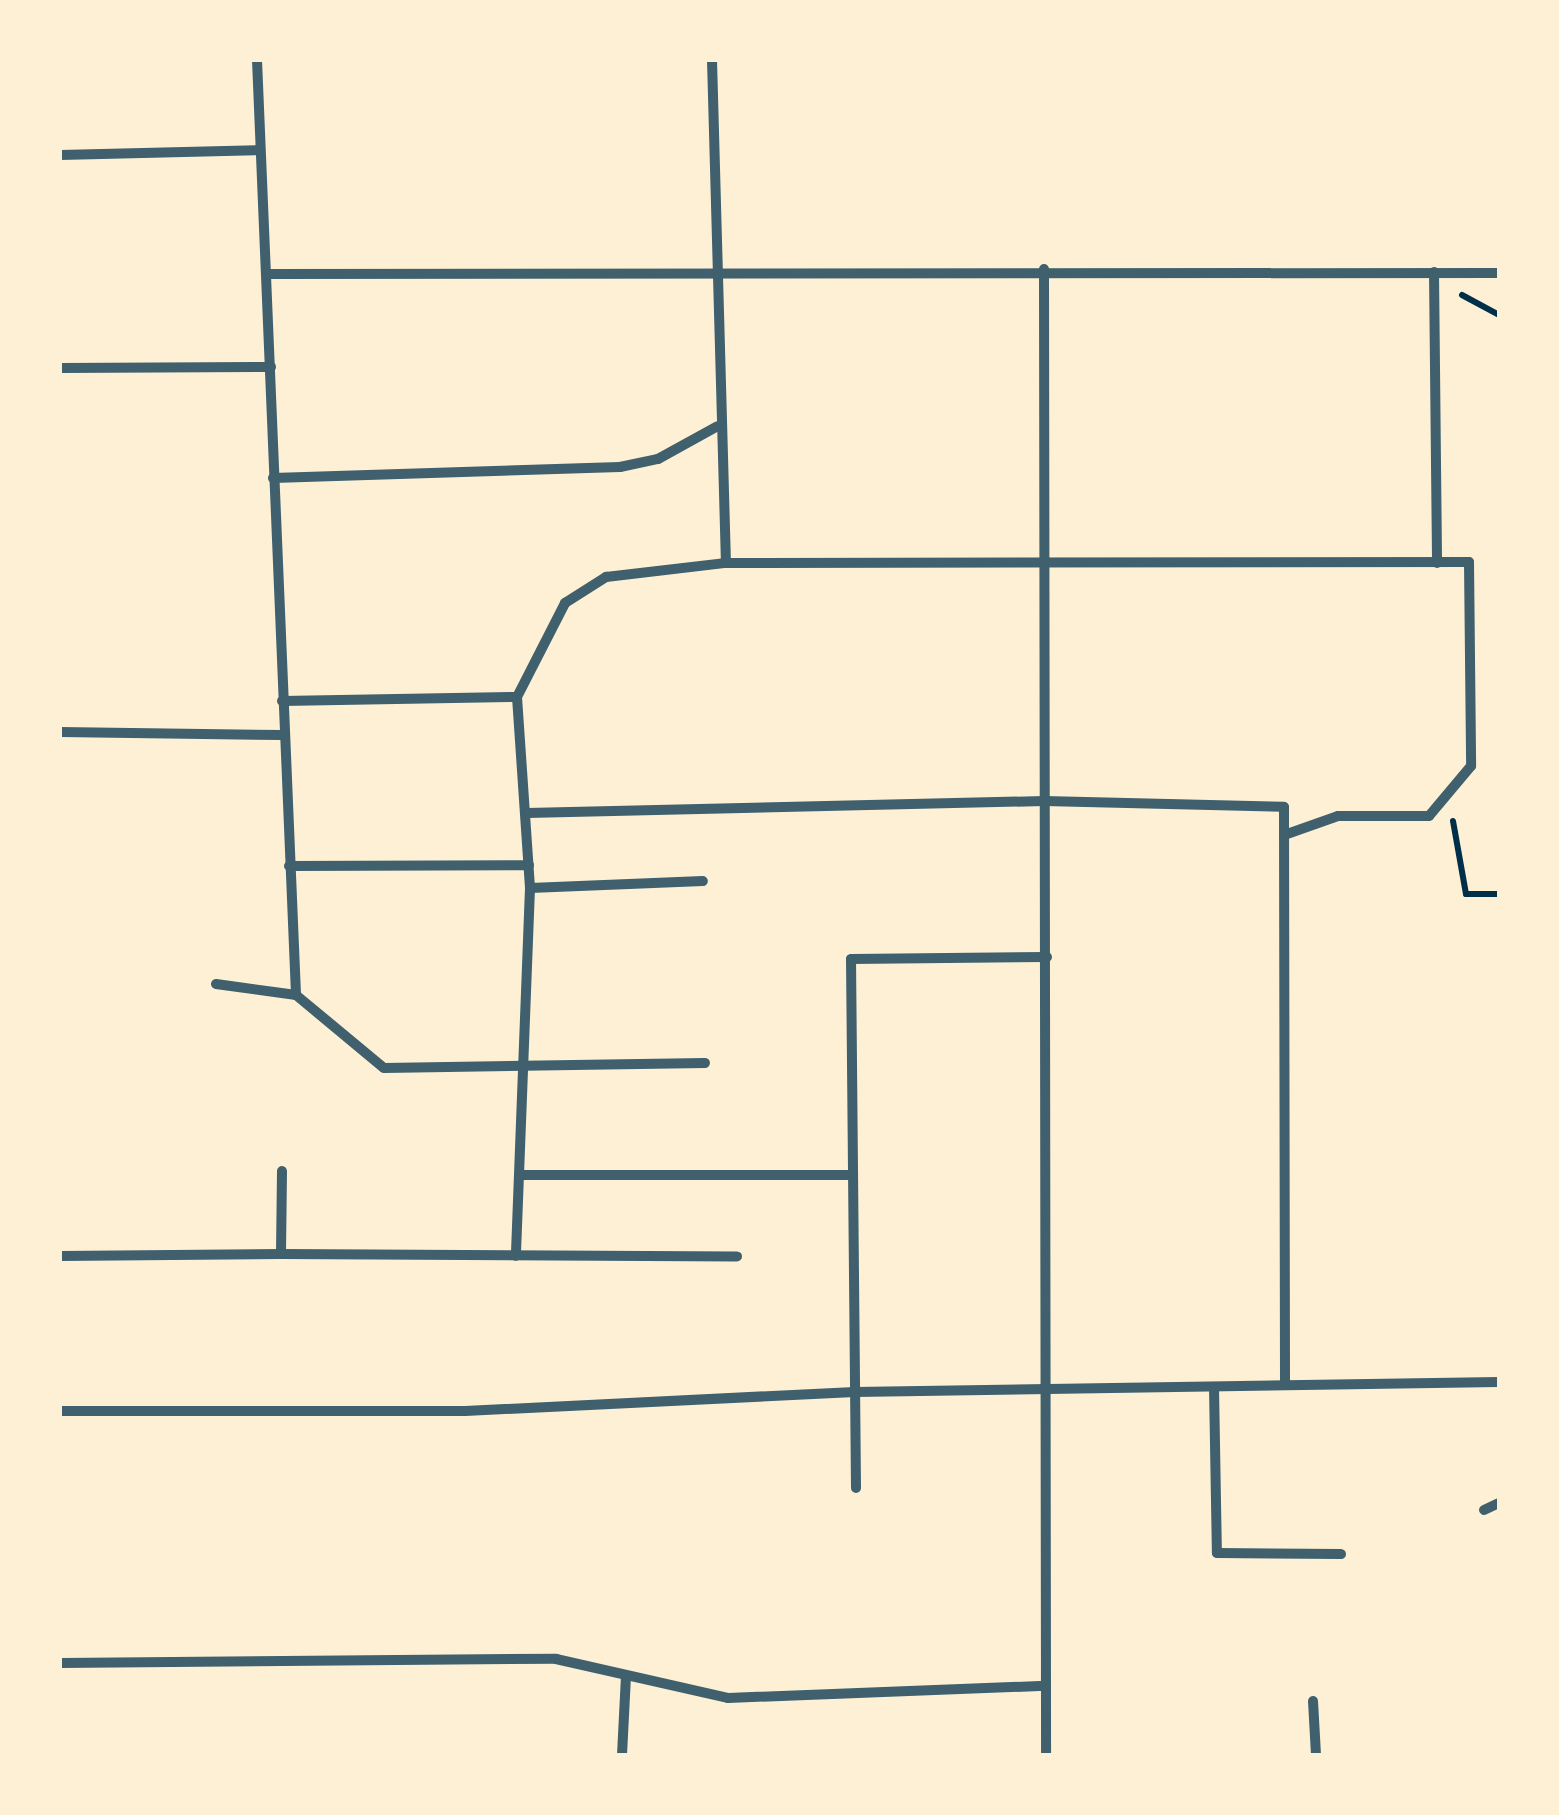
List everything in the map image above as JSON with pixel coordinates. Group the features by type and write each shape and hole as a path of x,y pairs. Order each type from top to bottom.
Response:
{"street":[{"path":"257,60 268,274 282,735 296,995"},
{"path":"712,60 718,426 726,563"},
{"path":"60,155 260,150"},
{"path":"268,274 1044,269 1499,273"},
{"path":"1044,269 1049,1388 1046,1755"},
{"path":"1434,272 1437,563"},
{"path":"60,368 270,367"},
{"path":"273,478 620,467 658,459 718,426"},
{"path":"516,1256 530,888 528,813 517,697 565,603 606,577 726,563 1044,569 1469,562 1471,766 1429,816 1338,816 1284,835"},
{"path":"282,701 517,697"},
{"path":"60,732 282,735"},
{"path":"528,813 1044,801 1284,807 1285,1385"},
{"path":"289,866 528,864"},
{"path":"530,888 703,881"},
{"path":"856,1488 852,959 1047,957"},
{"path":"216,984 296,995 384,1068 526,1062 705,1063"},
{"path":"281,1254 282,1171"},
{"path":"522,1175 853,1175"},
{"path":"60,1256 737,1256"},
{"path":"60,1411 465,1411 855,1392 1499,1382"},
{"path":"1214,1386 1216,1553 1341,1554"},
{"path":"1484,1510 1499,1503"},
{"path":"60,1662 556,1659 728,1698 1046,1686"},
{"path":"622,1755 626,1676"},
{"path":"1314,1701 1316,1755"}],"path":[{"path":"1449,794 1466,894 1499,894"}]}
